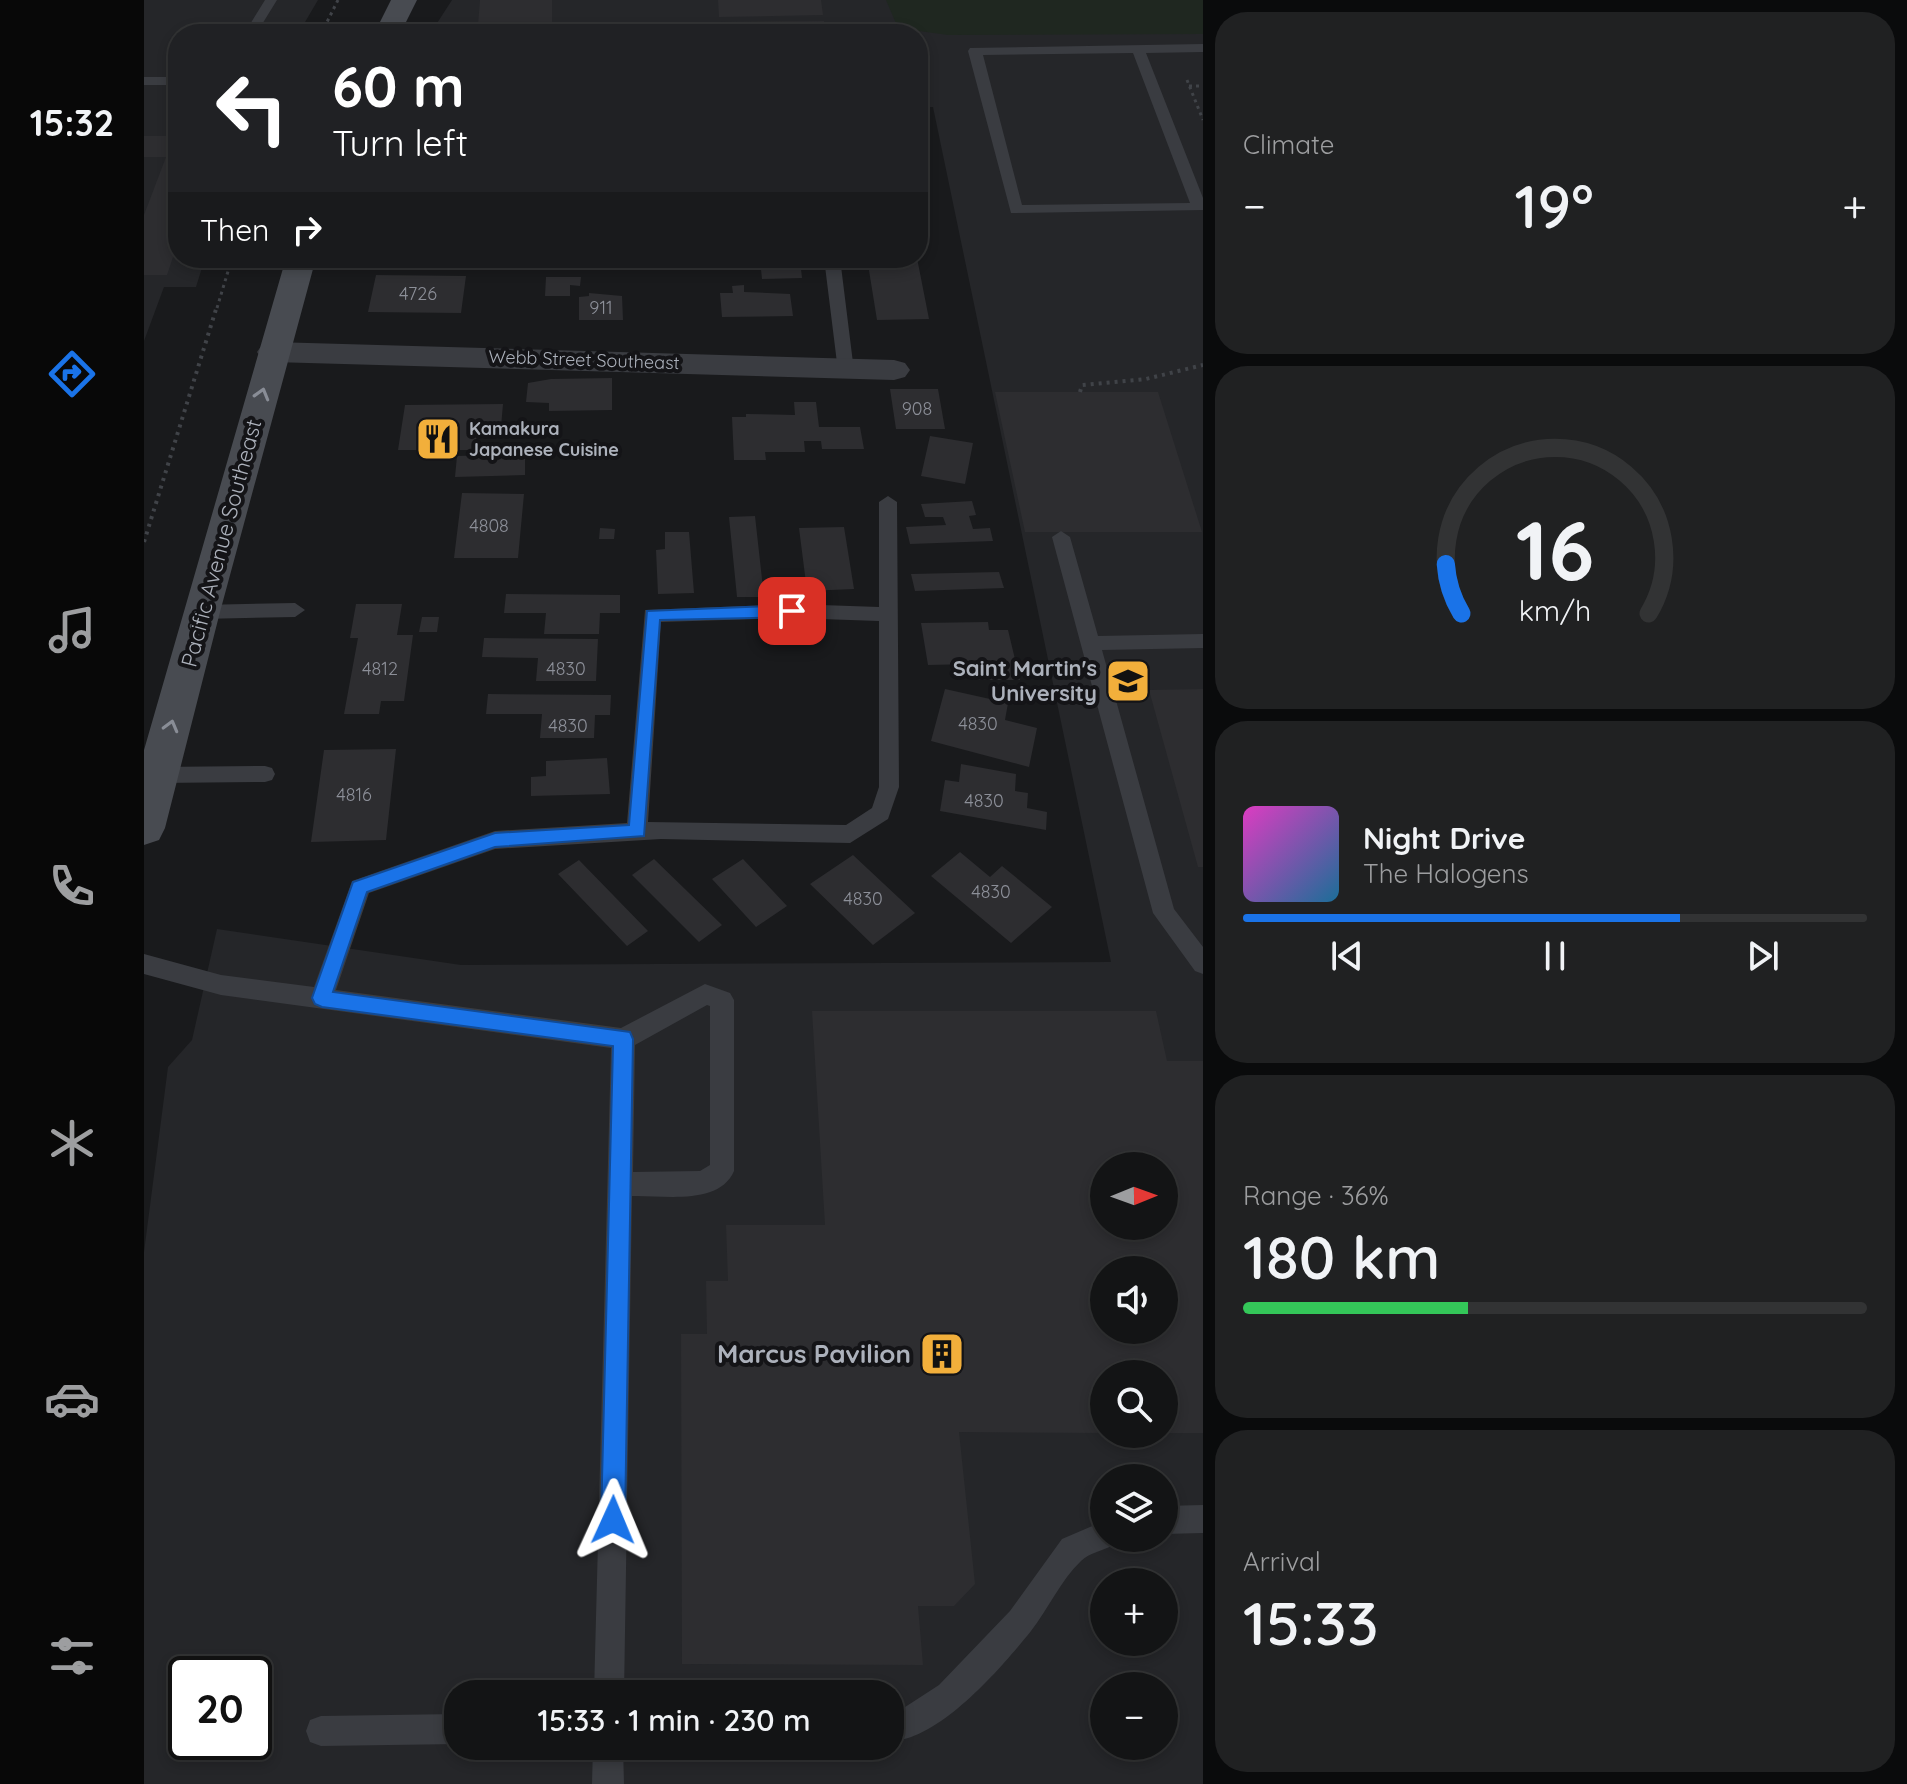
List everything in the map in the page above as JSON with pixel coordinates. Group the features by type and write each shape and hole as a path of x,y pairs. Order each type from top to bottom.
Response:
{"main road":[{"path":"392,24 404,0"},
{"name":"Pacific Avenue Southeast","path":"144,828 298,268"}],"street":[{"name":"Webb Street Southeast","path":"273,352 894,370"}],"lane":[{"path":"256,24 271,0"},
{"path":"1138,49 1199,207 1016,210 975,51 1203,48"},
{"path":"144,81 168,81"},
{"path":"1166,208 1203,223"},
{"path":"833,268 846,371"},
{"path":"322,998 360,887 495,840 637,831 850,834 881,813 889,787 888,502"},
{"path":"1061,537 1164,913 1203,964"},
{"path":"201,612 295,610"},
{"path":"637,831 652,615 792,611 889,614"},
{"path":"1090,643 1203,641"},
{"path":"158,775 265,774"},
{"path":"144,964 221,985 623,1039 705,994 722,1000 722,1171 703,1183 621,1184"},
{"path":"609,1680 623,1039"},
{"path":"1178,1520 1203,1519"},
{"path":"904,1725 950,1696 1020,1621 1072,1549 1090,1541"},
{"path":"321,1731 444,1729"},
{"path":"608,1760 608,1784"}],"path":[{"path":"326,24 338,0"},
{"path":"1187,80 1203,120"},
{"path":"1189,86 1203,86"},
{"path":"144,542 229,268"},
{"path":"1080,392 1082,385 1146,379 1203,365"}],"shaded area":[{"path":"144,0 318,0 304,24 168,24 168,268 202,268 196,287 164,287 144,341"},
{"name":"Saint Martin's University","path":"452,0 1203,0 1203,1784 144,1784 144,1252 168,1067 192,1040 217,929 461,965 1111,962 933,107 928,107 928,24 436,24"},
{"path":"886,0 1203,0 1203,34 948,35 928,32 928,24 896,24"}],"building":[{"path":"480,0 552,0 552,24 478,24"},
{"path":"718,0 821,0 823,15 719,17"},
{"path":"824,21 824,24 719,24"},
{"path":"144,136 168,136 167,275 144,275 144,215 166,157 144,157"},
{"path":"761,268 801,268 802,278 762,279"},
{"path":"869,268 919,268 929,319 877,320"},
{"path":"376,275 466,276 461,313 368,312"},
{"path":"546,277 581,277 580,286 570,285 570,296 545,296"},
{"path":"744,285 744,292 790,294 793,316 722,317 720,293 733,293 732,286"},
{"path":"589,293 622,296 623,320 579,320 579,297 589,296"},
{"path":"612,378 612,410 549,411 549,403 526,402 528,383 551,379"},
{"path":"890,389 938,389 945,429 896,429"},
{"path":"995,392 1158,392 1202,532 1025,532"},
{"path":"794,402 816,402 819,427 860,427 864,449 822,449 821,441 804,441 805,452 765,452 766,460 734,460 732,417 746,417 746,414 795,415"},
{"name":"Kamakura Japanese Cuisine","path":"503,404 501,427 478,427 475,450 398,450 405,405"},
{"path":"930,436 973,443 965,484 921,476"},
{"path":"525,454 525,475 455,477 457,456"},
{"path":"462,493 524,494 518,558 454,558"},
{"path":"972,501 976,515 969,516 973,529 990,528 993,541 910,544 906,527 946,525 943,517 925,517 921,504"},
{"path":"755,516 764,597 737,597 729,517"},
{"path":"844,527 854,589 807,591 799,528"},
{"path":"600,528 615,529 614,539 599,539"},
{"path":"665,532 689,532 694,593 658,594 656,550 665,549"},
{"path":"999,572 1004,588 915,591 911,574"},
{"path":"506,594 620,595 620,613 600,613 599,634 544,634 546,613 504,613"},
{"path":"356,604 402,604 397,635 413,635 404,701 381,701 379,714 344,714 358,638 350,638"},
{"path":"422,617 439,617 437,632 419,632"},
{"path":"988,622 989,630 1008,630 1020,680 977,680 973,664 928,665 921,623"},
{"path":"484,638 598,639 596,681 536,681 538,658 482,657"},
{"path":"945,689 1008,703 1005,720 1037,728 1029,767 931,741"},
{"path":"1203,689 1203,867 1198,867 1149,690"},
{"path":"488,694 611,695 610,715 595,715 594,738 540,738 542,714 486,714"},
{"path":"396,749 386,840 311,842 324,750"},
{"path":"607,758 610,794 531,796 531,777 546,776 546,761"},
{"path":"961,764 1016,774 1015,791 1028,793 1027,808 1047,812 1046,830 940,811 945,780 959,782"},
{"path":"960,852 990,877 1002,866 1052,907 1011,943 931,876"},
{"path":"853,855 915,913 873,945 810,884"},
{"path":"654,859 722,925 699,942 632,875"},
{"path":"743,859 787,906 756,927 712,879"},
{"path":"579,860 648,931 627,946 558,874"},
{"name":"Marcus Pavilion","path":"812,1011 1156,1011 1167,1061 1203,1061 1203,1433 1178,1433 1178,1360 1090,1360 1090,1433 959,1432 975,1584 954,1606 918,1606 923,1665 682,1664 681,1334 707,1334 706,1281 728,1281 726,1225 825,1225"}],"place":[{"name":"Kamakura Japanese Cuisine","path":"438,439"},
{"name":"Saint Martin's University","path":"1128,681"},
{"name":"Marcus Pavilion","path":"942,1354"}],"route":[{"path":"613,1520 623,1039 322,998 360,887 495,840 637,831 652,615 792,611"}]}
